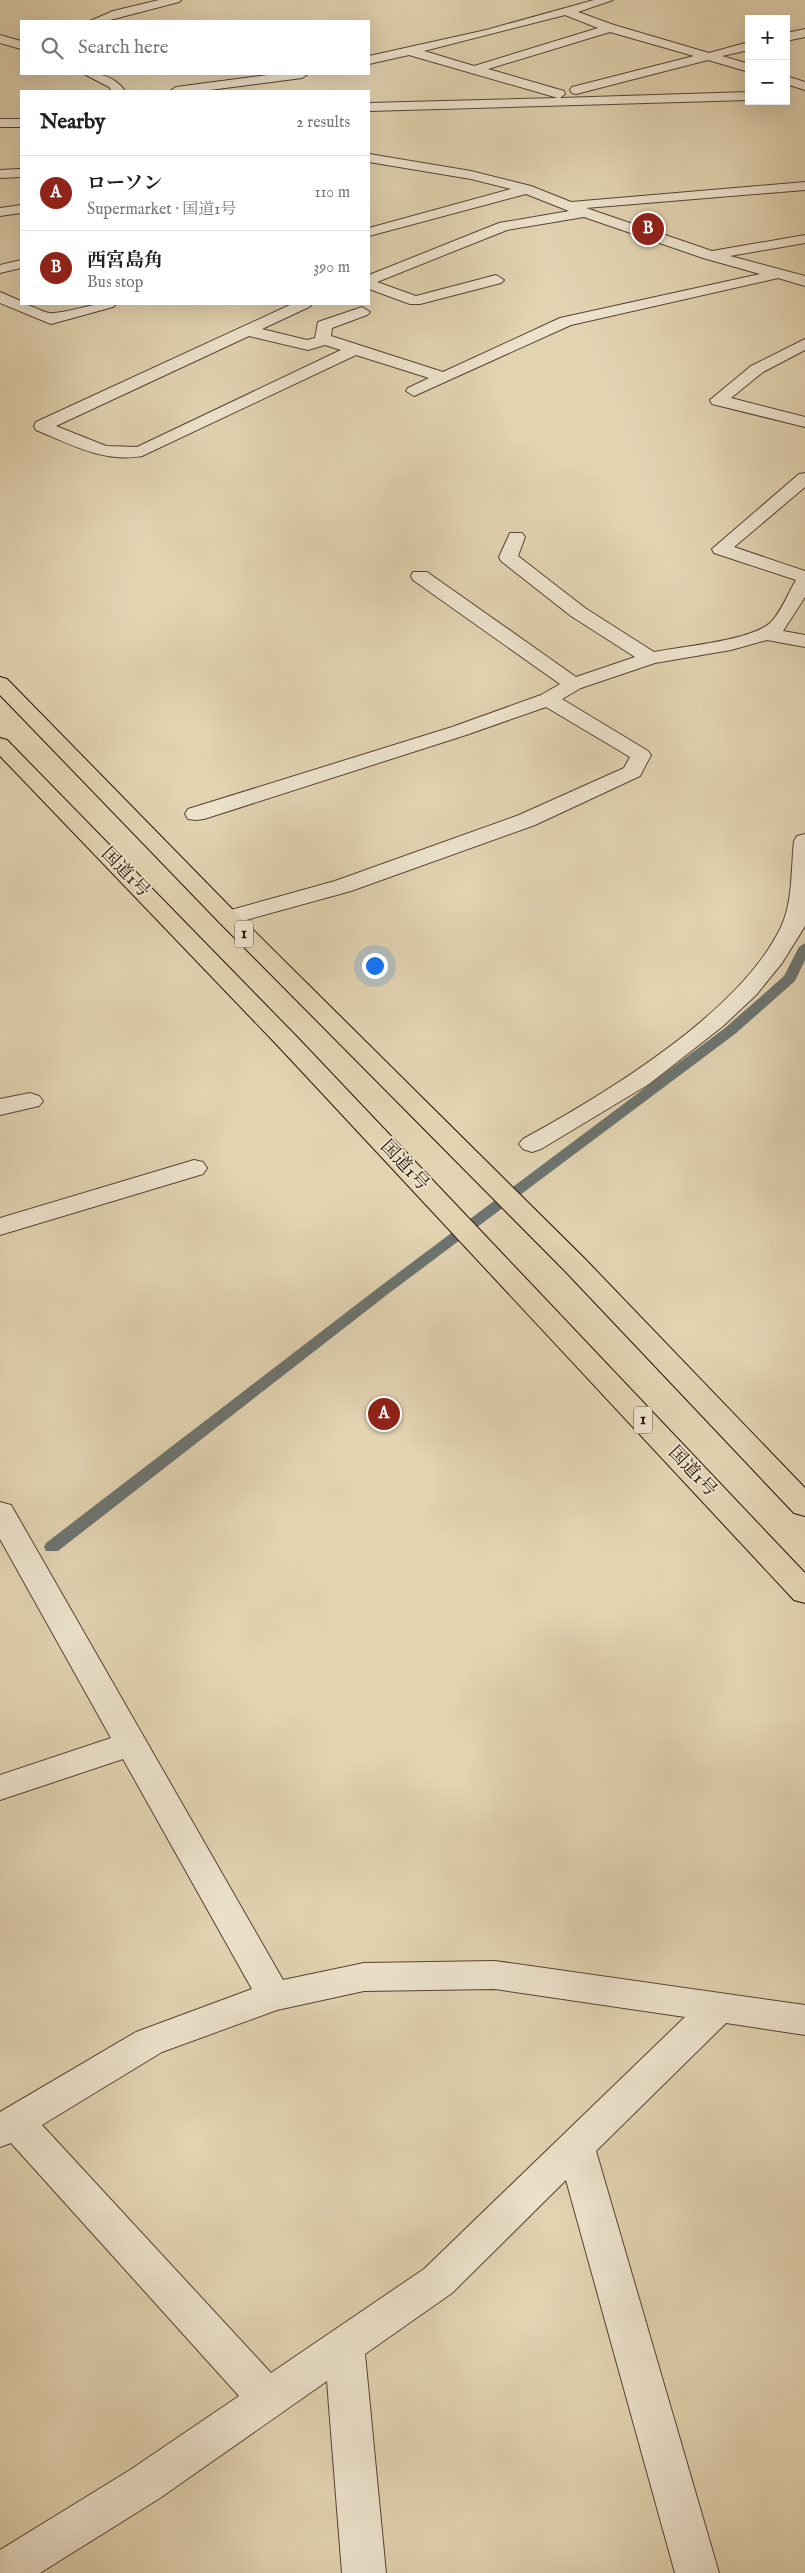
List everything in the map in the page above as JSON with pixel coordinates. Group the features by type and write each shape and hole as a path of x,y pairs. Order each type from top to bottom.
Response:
{"highway":[{"name":"1","path":"0,683 228,918 525,1215 805,1506"},
{"name":"国道1号","path":"0,744 288,1042 805,1592"}],"street":[{"path":"128,0 145,6"},
{"path":"103,20 145,6 175,0"},
{"path":"370,60 607,0"},
{"path":"565,12 610,28 745,67"},
{"path":"473,70 610,28"},
{"path":"790,36 805,33"},
{"path":"0,39 20,45"},
{"path":"560,94 745,47"},
{"path":"409,51 560,94 576,101"},
{"path":"92,75 113,84 118,90"},
{"path":"183,90 295,75"},
{"path":"790,81 805,86"},
{"path":"790,95 805,95"},
{"path":"370,107 745,96"},
{"path":"0,123 20,123"},
{"path":"370,158 471,175 526,189 586,213 708,255 805,281"},
{"path":"0,174 20,173"},
{"path":"387,176 471,175"},
{"path":"570,206 805,186"},
{"path":"370,232 526,189"},
{"path":"0,212 20,209"},
{"path":"370,280 504,226 586,213"},
{"path":"708,255 805,239"},
{"path":"0,269 20,264"},
{"path":"414,391 566,321 778,274"},
{"path":"370,284 415,301 496,280"},
{"path":"0,297 51,319 104,305"},
{"path":"302,305 42,426 113,455 129,455 142,452 355,349"},
{"path":"324,340 324,325 362,312"},
{"path":"245,330 308,345 324,340 443,377"},
{"path":"805,344 757,369 718,400 805,422"},
{"path":"805,478 722,549 805,577"},
{"path":"516,537 508,557 578,612 651,658"},
{"path":"420,576 574,684"},
{"path":"196,814 459,731 548,698 574,684 651,658 731,644 767,634 780,625 805,581"},
{"path":"767,634 805,641"},
{"path":"228,918 343,886 500,830 633,772 641,755 548,698"},
{"path":"532,1144 573,1123 605,1102 675,1053 736,1004 778,954 794,926 805,841"},
{"path":"0,1108 30,1101"},
{"path":"0,1227 194,1168"},
{"path":"5,1531 133,1743 274,1996"},
{"path":"0,1788 133,1743"},
{"path":"268,2399 8,2127 149,2042 274,1996 364,1977 495,1976 805,2020"},
{"path":"1,2573 145,2484 438,2281 718,2008"},
{"path":"576,2146 698,2573"},
{"path":"344,2346 364,2573"}],"waterway":[{"path":"52,1547 383,1291 730,1031 790,978 805,947"}],"place":[{"name":"西宮島角","path":"648,229"},
{"name":"ローソン","path":"384,1414"}]}
